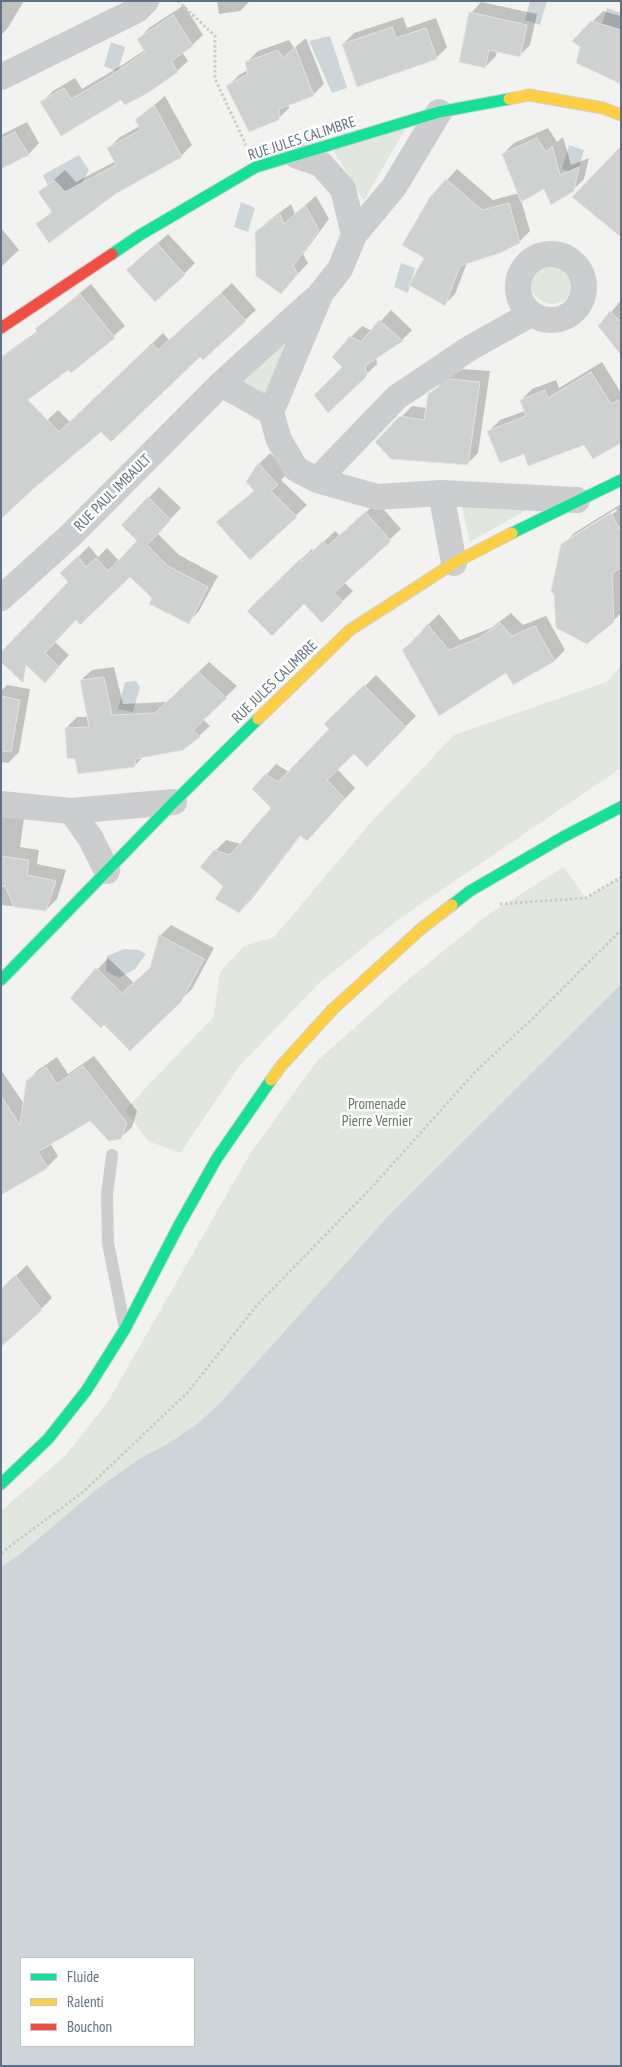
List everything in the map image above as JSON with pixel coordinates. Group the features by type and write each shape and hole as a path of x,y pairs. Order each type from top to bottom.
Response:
{"street":[{"path":"1,77 137,10 146,1"},
{"name":"RUE JULES CALIMBRE","path":"1,328 140,235 256,167 438,112 529,95 603,108 621,115"},
{"name":"RUE PAUL IMBAULT","path":"1,598 71,535 221,384 321,293 340,268 354,235 394,187 438,112"},
{"path":"297,156 321,164 343,189 354,235"},
{"name":"RUE PAUL IMBAULT","path":"271,412 321,293"},
{"path":"317,480 397,397 470,348 531,314"},
{"path":"221,384 271,412 279,440 296,468 317,480 377,497 442,492 577,500"},
{"name":"RUE JULES CALIMBRE","path":"2,979 174,802 350,630 454,563 577,500 621,480"},
{"path":"442,492 454,563"},
{"path":"1,804 71,811 174,802"},
{"path":"1,1484 48,1439 86,1391 125,1329 179,1225 217,1158 282,1066 333,1009 422,928 470,891 563,837 621,807"},
{"path":"71,811 91,839 107,871"}],"lane":[{"path":"112,1154 107,1195 108,1243 125,1329"}],"path":[{"path":"178,1 215,36 215,80 256,167"},
{"path":"497,905 586,898 621,877"},
{"path":"1,1553 83,1492 187,1393 258,1304 373,1186 476,1071 530,1021 621,930"}],"green space":[{"path":"405,129 364,201 333,150"},
{"path":"548,260 556,260 568,266 574,282 568,298 556,304 548,304 536,298 530,286 530,278 536,266"},
{"path":"311,305 270,404 228,379"},
{"path":"461,502 535,505 470,542"},
{"path":"621,666 621,768 396,921 318,984 239,1067 180,1153 148,1141 125,1110 214,1016 220,972 244,946 274,937 372,821 454,735 606,682"},
{"name":"Promenade Pierre Vernier","path":"563,867 586,898 621,877 621,984 389,1215 220,1403 197,1424 169,1443 139,1459 98,1488 20,1554 1,1567 1,1511 65,1456 107,1403 250,1154 317,1061 409,979 485,917"}],"shaded area":[{"path":"530,1 547,1 540,25 525,20"},
{"path":"607,8 621,13 621,31 602,24"},
{"path":"330,36 347,88 332,93 309,41"},
{"path":"111,42 125,47 118,72 104,66"},
{"path":"569,145 584,150 577,175 562,169"},
{"path":"79,155 89,170 74,198 53,196 43,175"},
{"path":"241,202 255,208 248,232 234,227"},
{"path":"401,263 415,268 408,293 394,287"},
{"path":"136,681 140,687 133,712 118,709 125,682"},
{"path":"124,949 139,950 146,954 135,969 119,978 106,971 107,956"},
{"path":"621,984 621,2066 1,2066 1,1567 20,1554 98,1488 139,1459 169,1443 197,1424 220,1403 389,1215"}],"building":[{"path":"469,12 527,25 520,57 489,50 485,68 459,62"},
{"path":"173,15 193,46 171,61 178,72 148,93 125,105 121,100 61,136 40,102 64,88 71,99 107,78 145,52 137,39"},
{"path":"591,21 621,30 621,84 576,63 580,47 572,41"},
{"path":"392,27 396,38 426,28 437,59 357,87 342,44"},
{"path":"295,47 314,96 279,109 279,120 249,132 226,86 248,74 245,62 278,50 283,58"},
{"path":"154,105 182,157 117,193 49,243 36,224 52,212 38,192 54,180 65,192 116,165 107,148 141,130 135,120"},
{"path":"15,132 29,155 1,169 1,139"},
{"path":"537,138 546,152 552,146 560,175 579,167 574,191 551,205 544,189 521,202 502,154"},
{"path":"621,146 621,237 572,197"},
{"path":"446,179 482,210 509,203 520,243 500,253 460,266 445,306 409,285 424,258 402,245 430,197"},
{"path":"305,205 319,230 293,266 298,274 281,294 256,276 255,232 280,214 284,224"},
{"path":"157,243 185,275 155,302 126,270"},
{"path":"221,293 246,321 203,360 200,357 111,442 101,432 32,490 1,519 1,358 38,333 35,329 80,294 115,338 71,373 68,370 28,400 59,432 152,343 158,350"},
{"path":"610,311 621,322 621,355 598,326"},
{"path":"379,320 403,341 365,366 367,376 328,413 314,395 342,367 332,357 350,336 361,342"},
{"path":"591,372 611,404 621,399 621,443 593,459 584,445 528,466 524,454 500,463 487,431 526,416 520,400 545,390 548,398"},
{"path":"450,379 480,382 468,465 391,459 375,442 400,416 424,420 428,394"},
{"path":"258,463 278,485 271,491 297,517 250,560 216,522 254,491 246,482"},
{"path":"148,497 171,520 147,545 168,566 208,587 189,624 149,604 152,598 130,577 80,625 76,620 45,653 59,667 45,683 26,665 23,683 1,662 1,652 68,582 60,573 78,556 86,567 96,558 108,571 137,541 121,525"},
{"path":"365,512 391,541 334,593 343,602 322,623 304,604 272,636 247,611 300,559 302,561 323,541 328,546"},
{"path":"611,513 621,531 621,568 612,573 614,622 587,644 556,628 554,595 551,591 561,544"},
{"path":"500,623 512,636 535,626 555,661 513,685 506,673 439,716 402,650 417,638 427,624 449,650 479,638"},
{"path":"198,672 227,698 193,730 200,737 183,750 135,759 135,767 78,774 75,759 67,758 65,728 89,727 80,680 104,677 112,715 155,713"},
{"path":"364,685 406,727 367,767 354,754 327,780 345,799 307,841 300,835 239,913 215,899 223,886 200,867 214,850 230,855 271,808 252,789 265,774 278,782 329,729 324,724"},
{"path":"1,696 20,700 11,752 1,751"},
{"path":"1,856 29,860 27,875 56,881 46,911 14,907 5,886 1,886"},
{"path":"159,935 204,959 181,1002 130,1051 104,1025 101,1028 70,998 96,968 122,993 150,968"},
{"path":"83,1066 127,1123 121,1139 109,1141 90,1121 38,1152 48,1168 1,1195 1,1096 20,1125 26,1081 46,1067 57,1084"},
{"path":"15,1275 42,1310 1,1347 1,1289"}],"traffic: fast":[{"path":"112,254 140,235 256,167 439,112 509,99"},
{"path":"512,533 621,480"},
{"path":"1,980 174,802 258,719"},
{"path":"452,905 470,891 563,837 621,807"},
{"path":"1,1484 48,1439 86,1391 125,1329 179,1225 217,1158 271,1080"}],"traffic: slow":[{"path":"509,99 529,95 603,108 621,115"},
{"path":"258,719 350,630 454,563 512,533"},
{"path":"271,1080 281,1066 333,1009 422,928 452,905"}],"traffic: jam":[{"path":"1,328 112,254"}]}
